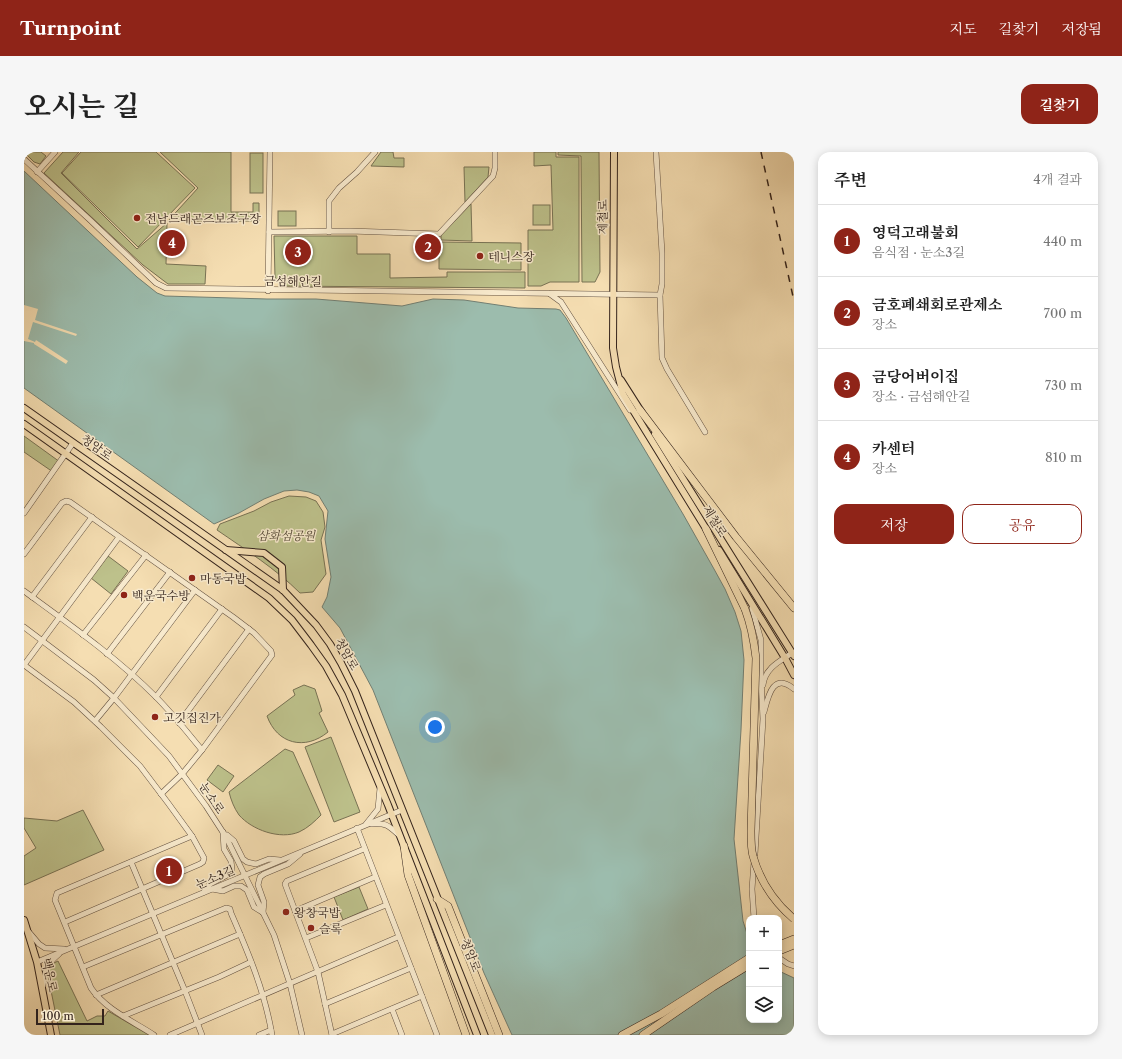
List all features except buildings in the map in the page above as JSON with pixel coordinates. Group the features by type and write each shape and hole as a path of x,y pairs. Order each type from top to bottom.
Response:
{"highway":[{"path":"640,410 696,486 794,608"},
{"path":"706,529 745,609 750,621 754,638 756,658 751,831 753,856 764,882 775,900 794,919"},
{"path":"404,846 408,875 466,1035"},
{"path":"437,899 448,906 499,1035"},
{"path":"782,943 794,939"},
{"path":"782,950 794,945"},
{"path":"643,1035 690,999 746,960"},
{"path":"633,1035 675,1008 746,967"},
{"path":"622,1035 690,999"},
{"path":"651,1035 690,999"}],"main road":[{"name":"제철로","path":"614,152 614,357 623,394 749,597 794,676"},
{"name":"제철로","path":"620,377 793,655"},
{"name":"청암로","path":"24,408 282,590 316,625 330,644 355,691 492,1035"},
{"name":"청암로","path":"24,424 269,598 292,620 326,666 342,695 404,846 477,1035"},
{"path":"225,550 264,553 282,567 282,590"},
{"name":"백운로","path":"24,920 37,962 51,1035"}],"street":[{"path":"37,172 55,152"},
{"path":"268,290 270,152"},
{"path":"330,232 329,201 339,188 375,152"},
{"path":"269,232 438,234 493,176 495,168 495,152"},
{"path":"656,152 662,253 662,284 660,295 662,358 667,369 705,432"},
{"name":"금섬해안길","path":"24,160 156,283 166,288 660,295"},
{"path":"550,294 561,302 624,402 644,428"},
{"path":"24,513 73,443"},
{"path":"24,554 62,503 66,501 70,502 222,609 249,629 272,651 272,655 202,750 183,773 161,794"},
{"path":"32,597 92,517"},
{"path":"65,922 203,862 204,858 192,836 140,766 74,702 24,665 119,537"},
{"path":"83,635 146,555"},
{"path":"107,654 170,572"},
{"path":"95,721 195,590"},
{"path":"24,591 132,674 156,697 202,750"},
{"path":"749,597 761,640 760,679 762,694 762,719 752,889 754,915"},
{"path":"156,697 222,609"},
{"name":"눈소로","path":"24,627 94,680 114,698 170,756 183,773 222,831 245,875 276,941 290,984 302,1035"},
{"path":"179,723 249,629"},
{"path":"762,694 764,680 767,673 772,667 785,658 793,655"},
{"path":"762,719 768,698 774,686 778,683 784,683 794,689"},
{"path":"366,825 378,809 380,788"},
{"name":"눈소3길","path":"37,962 402,810"},
{"path":"366,825 383,823 389,826 400,836"},
{"path":"357,828 437,1035"},
{"path":"222,831 234,841 247,862 256,864 269,859 281,860"},
{"path":"204,892 210,884 227,875 232,869 231,861 224,849 222,831"},
{"path":"154,1035 103,1002 96,994 92,988 55,900 57,894 192,836"},
{"path":"364,849 287,881 285,887 318,972 332,1035 422,996"},
{"path":"211,889 223,890 234,886 241,886 247,890 254,907 263,913 264,902 258,885 260,877 288,864 304,850"},
{"path":"131,862 141,890 185,991 202,1035"},
{"path":"295,911 375,877"},
{"path":"306,938 386,905"},
{"path":"83,967 226,908 230,909 252,962 263,995 272,1032 259,1035"},
{"path":"28,931 39,944 46,948 64,948 65,950 47,965 44,970 42,987"},
{"path":"96,994 240,934"},
{"path":"170,1035 398,937"},
{"path":"782,960 794,966"},
{"path":"123,1016 252,962"},
{"path":"326,1004 411,968"},
{"path":"392,1008 402,1035"}],"green space":[{"path":"24,152 41,152 46,156 40,164 34,162"},
{"path":"63,152 79,152 61,173 137,249 167,223 166,264 206,266 205,284 168,284 143,265 44,173"},
{"name":"전남드래곤즈보조구장","path":"81,152 156,152 195,188 138,247 62,173"},
{"path":"160,152 231,152 231,212 253,212 253,203 259,203 259,221 168,221 198,188"},
{"path":"381,152 393,152 394,158 404,158 404,167 371,166"},
{"path":"534,152 556,152 556,157 579,157 579,282 550,282 541,286 528,286 528,230 553,230 551,165 534,166"},
{"path":"558,152 599,152 600,272 595,282 582,282 581,156 558,155"},
{"path":"250,153 263,153 263,193 250,193"},
{"path":"464,167 489,167 488,177 465,202"},
{"path":"471,204 472,241 441,240 441,235"},
{"path":"533,205 550,205 550,225 533,225"},
{"path":"278,211 296,211 296,226 278,226"},
{"path":"274,236 357,236 357,254 390,254 390,278 447,277 447,272 525,272 525,288 280,286 275,277"},
{"name":"테니스장","path":"439,242 521,243 521,270 439,269"},
{"path":"24,436 60,462 53,472 24,452"},
{"name":"삼화섬공원","path":"289,496 306,497 316,501 323,512 325,527 321,540 326,574 313,592 300,593 291,584 250,552 217,530 220,524 254,511 271,502"},
{"path":"108,556 128,571 111,594 91,578"},
{"path":"304,685 315,689 322,711 319,713 328,732 319,738 301,743 293,742 278,733 272,726 267,716 295,695 293,690"},
{"path":"331,737 360,812 334,822 305,747"},
{"path":"285,749 293,752 321,815 299,832 283,835 267,832 251,825 239,815 229,792"},
{"path":"218,765 234,776 223,792 207,780"},
{"path":"83,810 104,850 24,885 24,856 36,848 24,828 24,818 57,821"},
{"path":"359,887 368,909 343,920 334,897"},
{"path":"58,961 87,1021 97,1016 105,1016 108,1011 149,1035 60,1035 47,971 50,965"}],"shaded area":[{"path":"24,171 137,277 157,293 165,296 316,299 402,306 433,299 464,300 518,308 560,310 683,514 725,589 735,612 741,631 744,660 734,839 743,921 746,930 746,1023 782,1023 782,972 794,978 794,1035 512,1035 484,973 373,690 340,628 322,607 327,597 331,577 325,539 328,511 319,496 309,492 297,490 284,491 264,499 239,513 214,524 24,388"}],"pier":[{"path":"24,305 38,309 35,320 77,334 76,336 33,322 28,339 35,342 36,340 68,361 66,364 34,343 24,341"}],"railway":[{"path":"761,152 794,301"}],"place":[{"name":"전남드래곤즈보조구장","path":"137,218"},
{"name":"카센터","path":"172,243"},
{"name":"금호폐쇄회로관제소","path":"428,247"},
{"name":"금당어버이집","path":"298,252"},
{"name":"테니스장","path":"480,256"},
{"name":"마동국밥","path":"192,578"},
{"name":"백운국수방","path":"124,595"},
{"name":"고깃집진가","path":"155,717"},
{"name":"영덕고래불회","path":"169,871"},
{"name":"왕창국밥","path":"286,912"},
{"name":"슬록","path":"311,928"}]}
